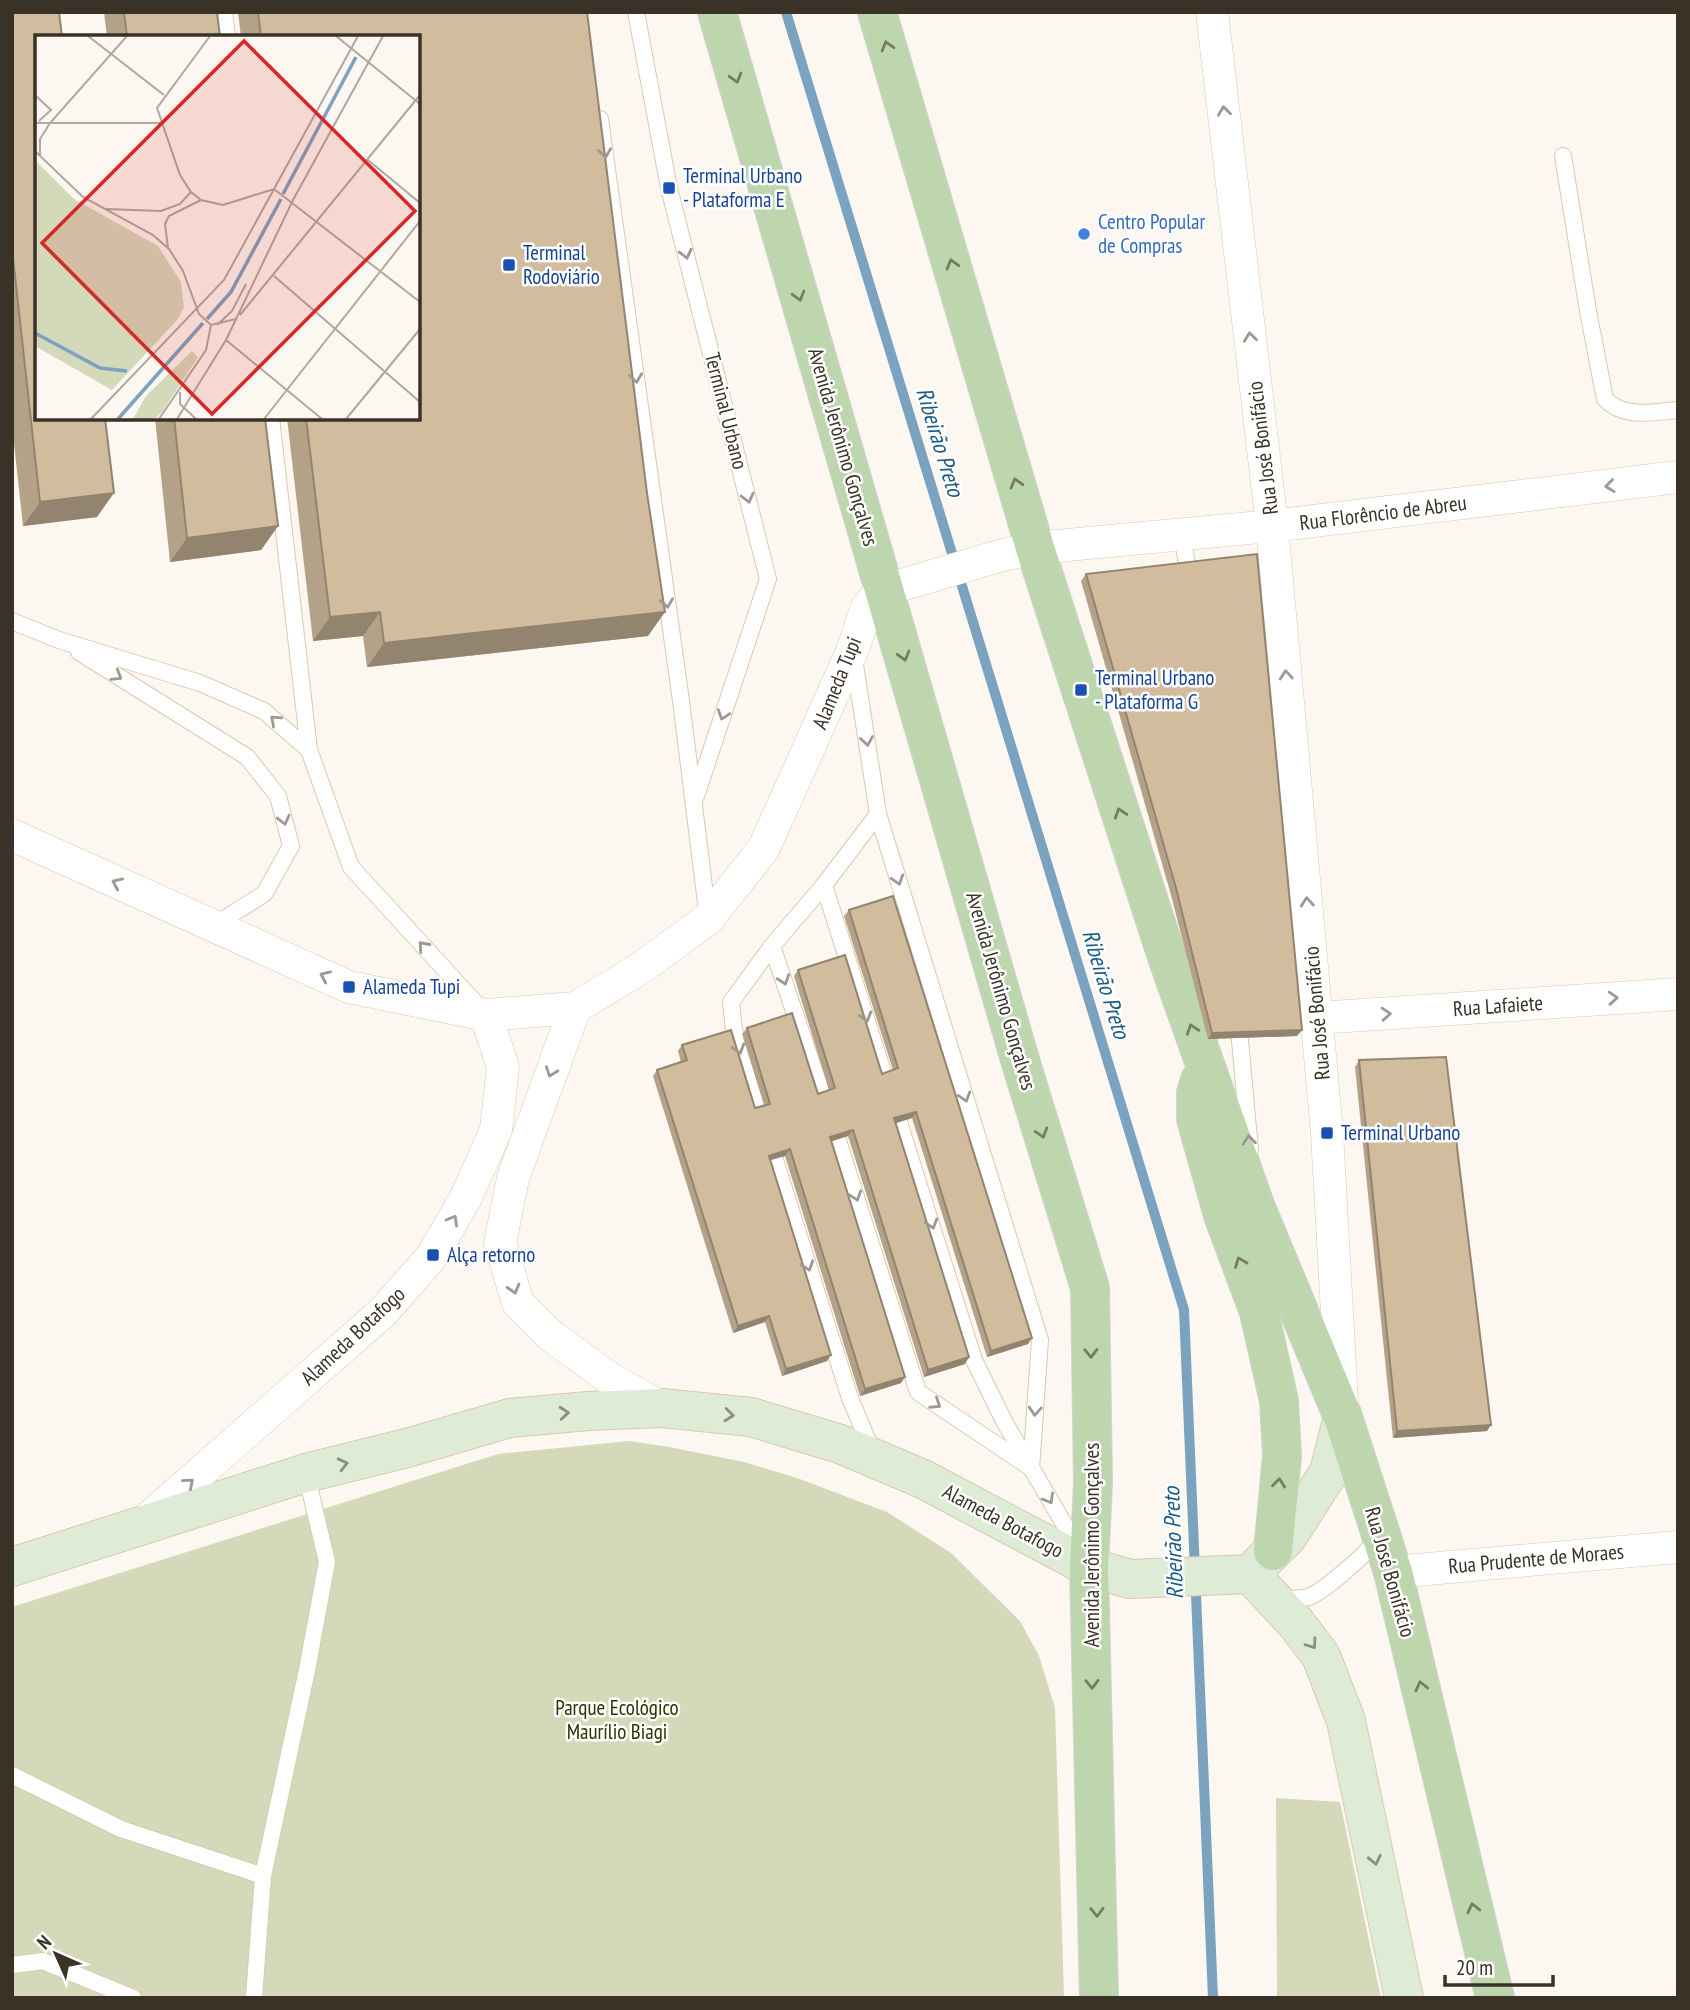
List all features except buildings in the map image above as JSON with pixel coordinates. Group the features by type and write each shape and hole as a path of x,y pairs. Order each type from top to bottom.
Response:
{"main road":[{"name":"Avenida Jerônimo Gonçalves","path":"717,12 901,585 1020,1060 1090,1288 1093,1483 1089,1567 1099,1998"},
{"path":"877,12 1017,552 1167,957 1256,1208 1343,1417 1329,1472 1259,1575"},
{"path":"1205,1066 1196,1093 1196,1119 1223,1215 1259,1312 1279,1401 1282,1455 1259,1575 1321,1656 1346,1721 1404,1998"},
{"name":"Alameda Botafogo","path":"12,1567 306,1473 407,1448 510,1418 662,1408 751,1417 840,1444 923,1479 1089,1567 1130,1579 1259,1575"},
{"name":"Rua José Bonifácio","path":"1343,1417 1393,1572 1494,1998"}],"street":[{"name":"Rua José Bonifácio","path":"1212,12 1272,526 1328,1146 1343,1417"},
{"name":"Rua Florêncio de Abreu","path":"901,585 1017,552 1272,526 1678,477"},
{"name":"Alameda Tupi","path":"12,835 349,987 486,1015 575,1008 641,968 708,919 764,848 853,649 866,608 874,598 901,585"},
{"name":"Rua Lafaiete","path":"1317,1018 1678,994"},
{"name":"Alameda Botafogo","path":"575,1008 513,1178 500,1243 518,1303 550,1335 609,1378 662,1408"},
{"name":"Alameda Botafogo","path":"137,1528 383,1312 433,1255 466,1197 496,1130 503,1067 486,1015"},
{"name":"Rua Prudente de Moraes","path":"1393,1572 1678,1547"}],"lane":[{"path":"224,12 227,35"},
{"name":"Terminal Urbano","path":"636,12 669,188 768,579 694,802"},
{"path":"599,108 708,919"},
{"path":"1563,156 1605,399 1615,409 1628,413 1678,410"},
{"path":"271,420 309,750 351,867 486,1015"},
{"path":"1182,534 1193,603"},
{"path":"12,621 60,640 200,683 264,711 309,750"},
{"path":"60,640 247,757 278,796 291,846 264,894 213,926"},
{"path":"853,649 878,814 1040,1340 1031,1468"},
{"path":"876,1459 849,1398 734,1030 731,1002 772,946 824,885 878,814"},
{"path":"824,885 974,1360 1005,1423 1089,1567"},
{"path":"772,946 841,1150 918,1392 1031,1468"},
{"path":"1236,1002 1256,1208"},
{"path":"254,1998 263,1876 327,1562 306,1473"},
{"path":"1259,1575 1310,1596 1342,1573 1374,1544 1380,1531"},
{"path":"12,1775 121,1829 263,1876"},
{"path":"12,1965 43,1961 133,1998"}],"green space":[{"name":"Parque Ecológico Maurílio Biagi","path":"629,1441 744,1462 797,1478 887,1512 951,1553 1020,1621 1039,1656 1055,1708 1064,1998 12,1998 12,1607 498,1454"},
{"path":"1276,1798 1340,1802 1381,1998 1277,1998"}],"waterway":[{"name":"Ribeirão Preto","path":"786,12 1184,1310 1213,1998"}],"place":[{"name":"Terminal Urbano - Plataforma E","path":"669,188"},
{"name":"Centro Popular de Compras","path":"1084,234"},
{"name":"Terminal Rodoviário","path":"509,265"},
{"name":"Terminal Urbano - Plataforma G","path":"1081,690"},
{"name":"Alameda Tupi","path":"349,987"},
{"name":"Terminal Urbano","path":"1327,1133"},
{"name":"Alça retorno","path":"433,1255"}]}
